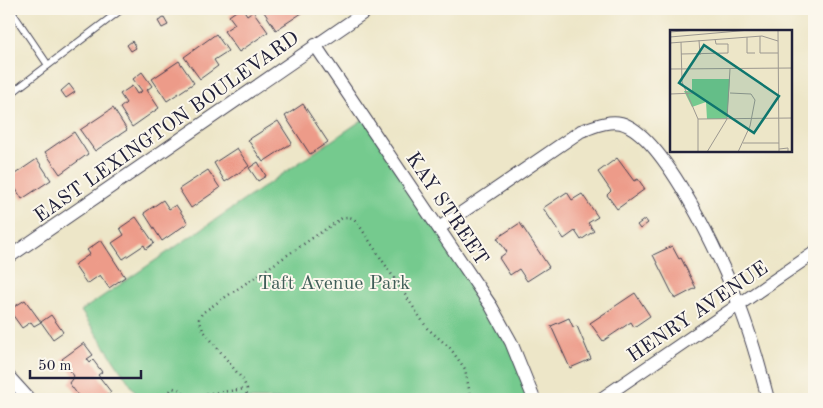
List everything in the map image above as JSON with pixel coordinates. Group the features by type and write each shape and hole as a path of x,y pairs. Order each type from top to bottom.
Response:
{"street":[{"name":"EAST LEXINGTON BOULEVARD","path":"9,257 369,9"},
{"name":"KAY STREET","path":"315,45 492,306 511,342 534,399"},
{"path":"439,228 581,131 601,124 621,123 639,132 658,152 673,173 714,248 739,306 762,373 768,399"},
{"name":"HENRY AVENUE","path":"601,399 814,253"},
{"path":"9,377 28,399"}],"lane":[{"path":"10,9 48,65"},
{"path":"9,95 122,9"},
{"path":"9,80 15,90"}],"path":[{"path":"246,399 246,389 243,380 202,330 199,319 202,313 342,218 347,217 352,217 357,222 427,328 450,348 465,369 470,399"},
{"path":"172,399 168,393 173,388 180,390 187,396 246,389"}],"green space":[{"name":"Taft Avenue Park","path":"365,118 491,306 534,399 140,399 81,311"}],"building":[{"path":"239,9 243,9 247,15 253,11 268,32 239,52 224,31 235,24 229,16"},
{"path":"262,9 308,9 276,30"},
{"path":"164,18 168,25 162,28 158,21"},
{"path":"216,34 228,51 214,60 218,66 200,79 184,57"},
{"path":"132,41 136,48 131,51 127,45"},
{"path":"179,61 194,83 167,101 152,79"},
{"path":"142,72 152,86 147,90 159,108 132,127 120,108 126,103 120,94 132,86 137,94 142,91 133,79"},
{"path":"69,84 75,92 66,98 61,91"},
{"path":"303,104 328,142 310,154 285,116"},
{"path":"113,108 127,130 95,151 80,130"},
{"path":"278,121 292,143 263,162 248,140"},
{"path":"74,132 88,154 60,174 45,152"},
{"path":"237,148 249,166 225,182 214,163"},
{"path":"617,158 634,181 638,179 645,189 617,209 607,195 611,191 598,172"},
{"path":"37,159 51,180 22,199 9,178"},
{"path":"258,162 266,176 258,181 249,168"},
{"path":"208,170 220,188 191,208 179,189"},
{"path":"567,192 572,200 582,194 598,217 588,223 594,231 581,240 575,231 564,239 543,208"},
{"path":"163,200 169,209 176,205 188,223 162,241 144,213"},
{"path":"136,217 154,243 146,249 144,245 123,259 112,243 124,235 120,228"},
{"path":"645,219 648,223 640,229 637,225"},
{"path":"520,223 549,267 527,281 519,269 510,275 499,258 507,252 497,238"},
{"path":"101,240 125,277 109,288 100,275 87,284 74,265 90,254 87,250"},
{"path":"672,246 679,259 681,258 696,288 675,299 653,255"},
{"path":"635,293 650,316 634,327 631,322 603,341 590,323"},
{"path":"25,300 41,322 34,326 31,322 22,328 9,310"},
{"path":"51,315 63,332 53,339 41,322"},
{"path":"569,318 573,327 577,326 591,359 570,368 551,326"},
{"path":"84,343 93,355 87,359 90,363 93,360 102,372 98,375 111,392 100,399 81,399 69,383 74,376 62,359"}]}
